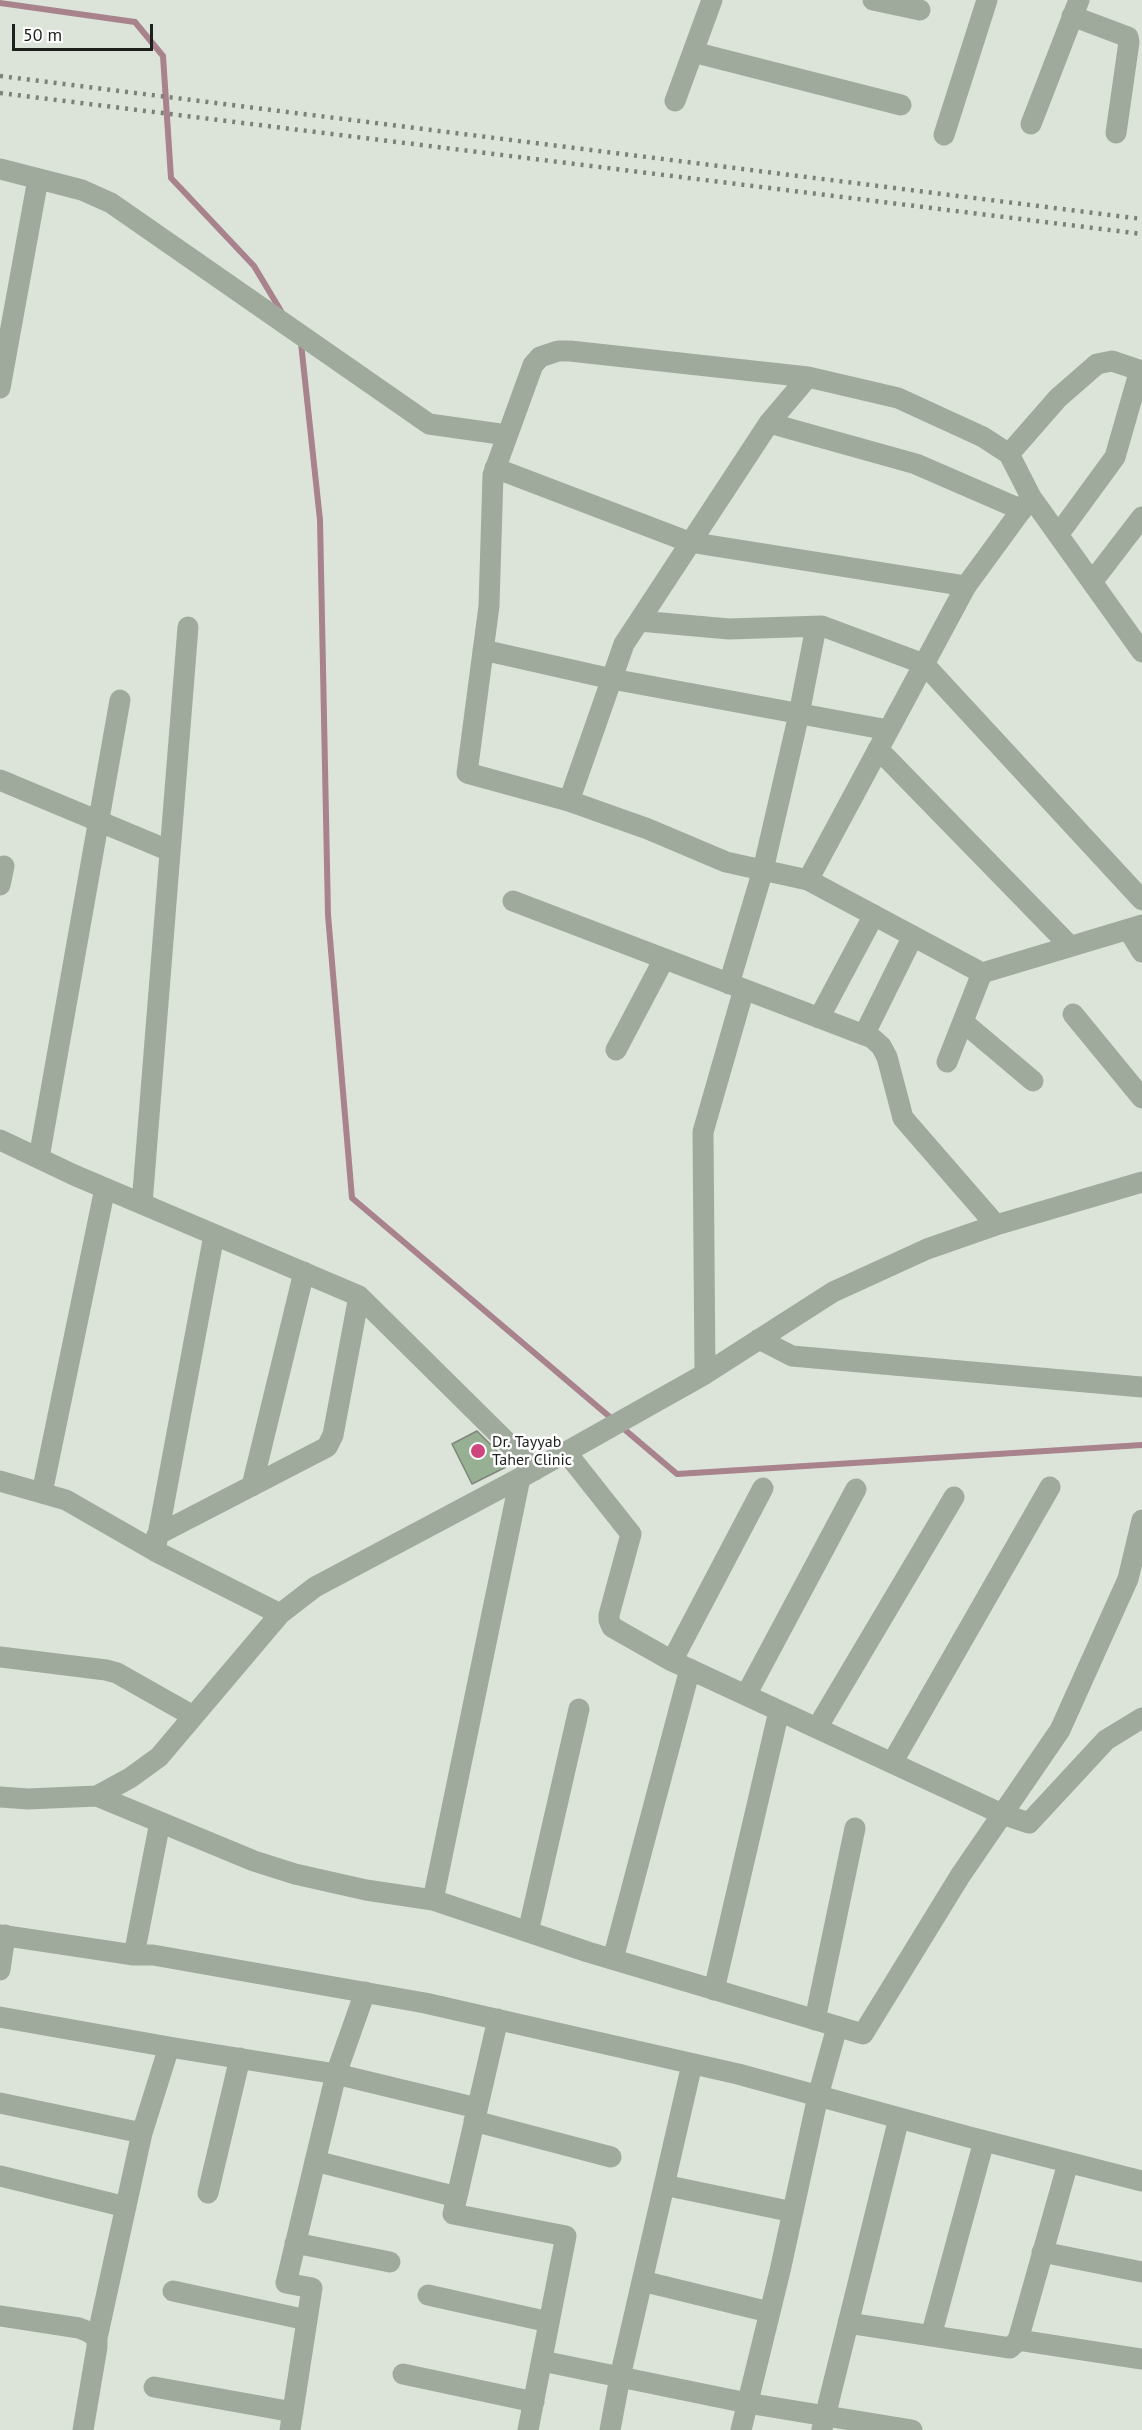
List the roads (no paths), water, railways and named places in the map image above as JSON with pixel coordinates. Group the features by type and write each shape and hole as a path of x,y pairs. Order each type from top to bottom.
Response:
{"street":[{"path":"675,101 712,0"},
{"path":"873,0 920,10"},
{"path":"944,135 987,0"},
{"path":"1030,124 1076,8 1128,37 1116,133"},
{"path":"693,52 901,105"},
{"path":"0,169 82,190 111,202 429,424 507,435"},
{"path":"0,388 38,178"},
{"path":"1026,503 1009,454 983,437 898,398 808,377 558,351 540,357 533,365 493,475 489,606 467,773 569,801 648,829 726,862 808,880 982,973 1135,927 1142,952"},
{"path":"1009,454 1059,398 1097,364 1112,361 1141,371 1115,457 1058,535"},
{"path":"569,801 624,644 769,423 808,377"},
{"path":"769,423 916,464 1026,503 1058,535 1142,652"},
{"path":"495,468 689,542 966,586"},
{"path":"808,880 966,586 1026,503"},
{"path":"1092,582 1142,517"},
{"path":"639,621 729,629 822,626 924,664 1142,900"},
{"path":"142,1204 188,627"},
{"path":"705,1374 703,1132 799,714 816,627"},
{"path":"483,650 612,679 888,730"},
{"path":"39,1158 120,700"},
{"path":"878,749 1070,946"},
{"path":"0,780 170,851"},
{"path":"513,901 872,1038 881,1046 887,1057 903,1118 996,1225"},
{"path":"819,1018 874,915"},
{"path":"864,1035 913,936"},
{"path":"616,1050 664,959"},
{"path":"947,1062 982,973"},
{"path":"1073,1014 1142,1098"},
{"path":"963,1022 1033,1081"},
{"path":"0,1140 105,1188 359,1296 528,1474"},
{"path":"97,1796 130,1778 159,1757 280,1614 315,1587 528,1474 705,1374 833,1292 879,1269 927,1249 996,1225 1142,1182"},
{"path":"42,1493 105,1188"},
{"path":"156,1543 214,1234"},
{"path":"252,1486 304,1272"},
{"path":"156,1543 252,1486 327,1447 331,1441 359,1296"},
{"path":"759,1339 792,1356 1142,1388"},
{"path":"566,1452 631,1534 609,1615 610,1624 681,1665 1002,1814 1025,1823 1032,1822 1106,1740 1142,1718"},
{"path":"433,1900 528,1474"},
{"path":"0,1481 66,1500 156,1543 280,1614"},
{"path":"892,1763 1050,1487"},
{"path":"613,1959 681,1665 763,1488"},
{"path":"746,1695 856,1489"},
{"path":"817,1728 954,1497"},
{"path":"0,1797 28,1799 97,1796 254,1861 295,1874 366,1890 433,1900 613,1959 862,2034 960,1876 1060,1730 1128,1579 1142,1520"},
{"path":"0,1657 117,1673 193,1716"},
{"path":"528,1932 579,1709"},
{"path":"714,1990 779,1711"},
{"path":"134,1955 160,1822"},
{"path":"815,2020 855,1828"},
{"path":"0,1971 2,1935 134,1955 153,1955 364,1992 498,2019 692,2064 1142,2181"},
{"path":"154,2387 292,2421 312,2288 286,2283 336,2074 364,1992"},
{"path":"0,2017 336,2074 611,2157"},
{"path":"498,2019 453,2214 566,2236 528,2430"},
{"path":"741,2430 818,2096 837,2027"},
{"path":"83,2430 97,2338 142,2133 169,2047"},
{"path":"208,2193 240,2058"},
{"path":"610,2430 620,2377 692,2064"},
{"path":"0,2103 142,2133"},
{"path":"824,2423 899,2118"},
{"path":"931,2336 984,2141"},
{"path":"315,2161 457,2197"},
{"path":"848,2323 1004,2349 1010,2348 1018,2340 1068,2163"},
{"path":"0,2176 126,2207"},
{"path":"664,2185 793,2212"},
{"path":"295,2243 390,2262"},
{"path":"1042,2252 1142,2272"},
{"path":"642,2281 770,2312"},
{"path":"173,2291 307,2320"},
{"path":"428,2295 549,2322"},
{"path":"0,2316 79,2328 97,2338"},
{"path":"1018,2340 1142,2359"},
{"path":"542,2361 747,2403 824,2423 912,2430"},
{"path":"403,2374 534,2402"}],"waterway":[{"path":"0,3 135,22 163,56 171,178 254,266 281,311"},
{"path":"301,343 320,520 328,915 352,1198 677,1474 1142,1445"}],"railway":[{"path":"0,76 1142,219"},
{"path":"0,93 1142,234"}],"place":[{"name":"Dr. Tayyab Taher Clinic","path":"478,1451"}]}
